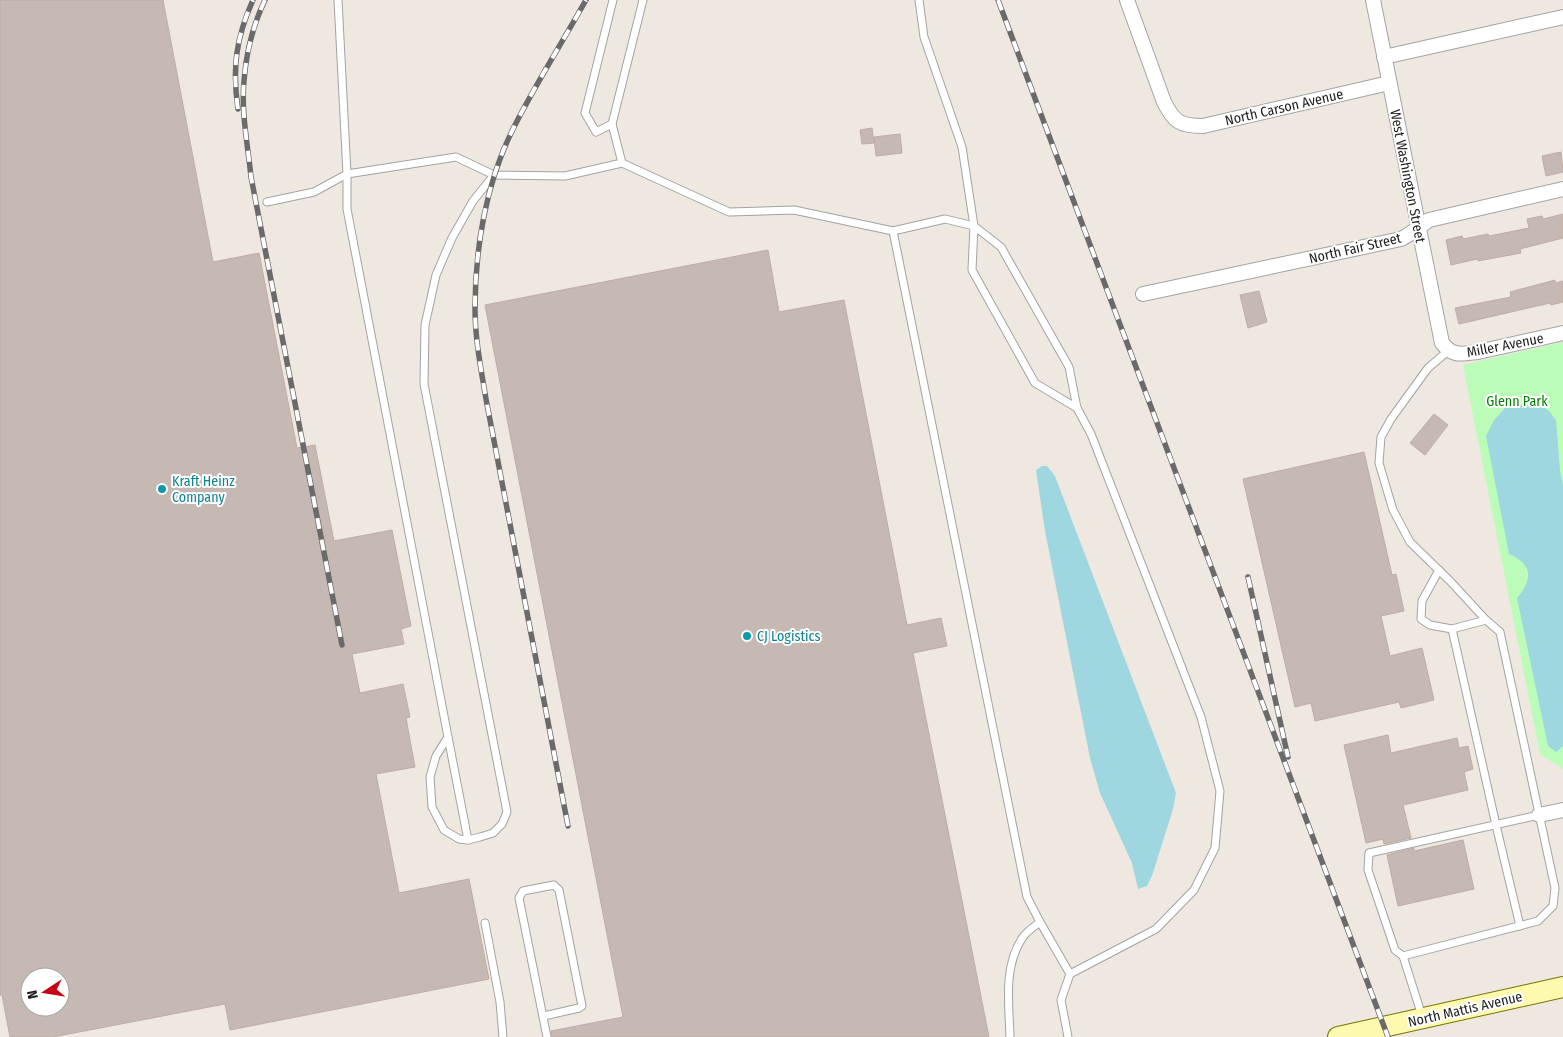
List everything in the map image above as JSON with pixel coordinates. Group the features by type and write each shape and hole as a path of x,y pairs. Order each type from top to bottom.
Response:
{"main road":[{"name":"North Mattis Avenue","path":"1338,1037 1563,987"}],"street":[{"name":"North Carson Avenue","path":"1127,0 1164,102 1171,116 1180,123 1191,126 1203,126 1389,83"},
{"name":"West Washington Street","path":"1373,0 1442,343 1448,351"},
{"path":"1384,57 1563,17"},
{"name":"North Fair Street","path":"1143,294 1401,239 1429,220 1563,189"},
{"name":"Miller Avenue","path":"1448,351 1456,354 1478,352 1563,333"},
{"path":"1539,816 1563,810"}],"lane":[{"path":"338,0 347,174 346,209 468,840"},
{"path":"612,124 596,132 585,113 613,0"},
{"path":"622,163 612,124 643,0"},
{"path":"920,0 924,37 962,147 974,226 972,270 1035,383 1077,408"},
{"path":"267,202 314,192 347,174 456,157 494,175 565,176 622,163 729,212 794,210 893,231 946,219 974,226 1001,248 1069,367 1077,408 1090,434 1201,717 1220,791 1215,848 1194,890 1156,929 1070,974 1061,1000 1068,1037"},
{"path":"448,737 436,756 430,777 432,807 444,830 458,839 468,840 493,833 502,824 507,812 424,384 425,325 436,275 452,238 472,201 494,175"},
{"path":"893,231 1027,896 1070,974"},
{"path":"1403,956 1538,921 1553,906 1555,888 1500,632 1410,542 1393,510 1379,463 1381,437 1391,418 1428,368 1448,351"},
{"path":"1439,570 1422,601 1422,619 1430,625 1452,629 1486,620"},
{"path":"1452,629 1520,926"},
{"path":"1423,1018 1403,956 1395,950 1368,870 1369,854 1539,816"},
{"path":"544,1016 582,1006 559,890 554,885 523,892 519,898 547,1037"},
{"path":"1010,1037 1008,988 1012,957 1024,936 1040,922"},
{"path":"485,924 500,1002 503,1037"}],"green space":[{"name":"Glenn Park","path":"1563,342 1563,769 1540,754 1463,365"}],"water":[{"name":"Glenn Park","path":"1522,404 1542,406 1556,420 1563,485 1563,746 1556,752 1548,746 1517,598 1526,585 1528,573 1523,563 1509,554 1486,436 1494,420 1506,407"},
{"path":"1042,466 1047,466 1055,476 1176,793 1173,809 1152,876 1147,886 1138,889 1132,863 1100,793 1090,758 1045,531 1036,470"}],"building":[{"name":"Kraft Heinz Company","path":"0,0 163,0 213,262 259,253 297,448 315,445 334,541 392,530 411,626 401,629 404,644 352,654 360,693 403,684 410,717 406,718 415,767 376,774 399,893 469,879 489,979 230,1030 225,1004 53,1037 10,1037 2,995 0,995"},
{"path":"872,128 874,143 862,144 860,130"},
{"path":"900,134 902,153 876,156 874,137"},
{"path":"1561,152 1563,172 1546,176 1542,156"},
{"path":"1563,214 1563,238 1520,249 1521,253 1478,261 1477,259 1451,265 1446,240 1462,236 1463,239 1488,234 1489,236 1529,228 1527,219 1542,216 1543,219"},
{"name":"CJ Logistics","path":"768,250 779,312 844,300 907,625 941,618 947,646 913,653 989,1037 552,1037 551,1031 623,1017 485,305"},
{"path":"1555,280 1555,283 1563,281 1563,302 1551,305 1550,303 1459,324 1455,308 1511,297 1510,292"},
{"path":"1259,291 1267,322 1248,328 1240,295"},
{"path":"1434,414 1448,425 1425,455 1410,443"},
{"path":"1364,452 1392,575 1396,574 1404,611 1381,616 1390,656 1422,648 1434,700 1401,708 1399,702 1315,721 1311,703 1295,707 1243,479"},
{"path":"1388,735 1391,753 1457,738 1459,748 1468,746 1473,769 1464,772 1468,790 1403,805 1411,838 1384,844 1383,839 1366,843 1344,745"},
{"path":"1463,840 1474,889 1398,906 1387,855 1414,848 1414,851"}],"railway":[{"path":"238,109 235,80 237,53 239,40 253,0"},
{"path":"265,0 248,50 243,93 251,177 342,645"},
{"path":"568,826 486,399 477,343 475,309 480,239 489,194 496,171 521,113 586,0"},
{"path":"998,0 1388,1037"},
{"path":"1248,577 1288,757"}],"place":[{"name":"Kraft Heinz Company","path":"162,489"},
{"name":"CJ Logistics","path":"747,636"}]}
